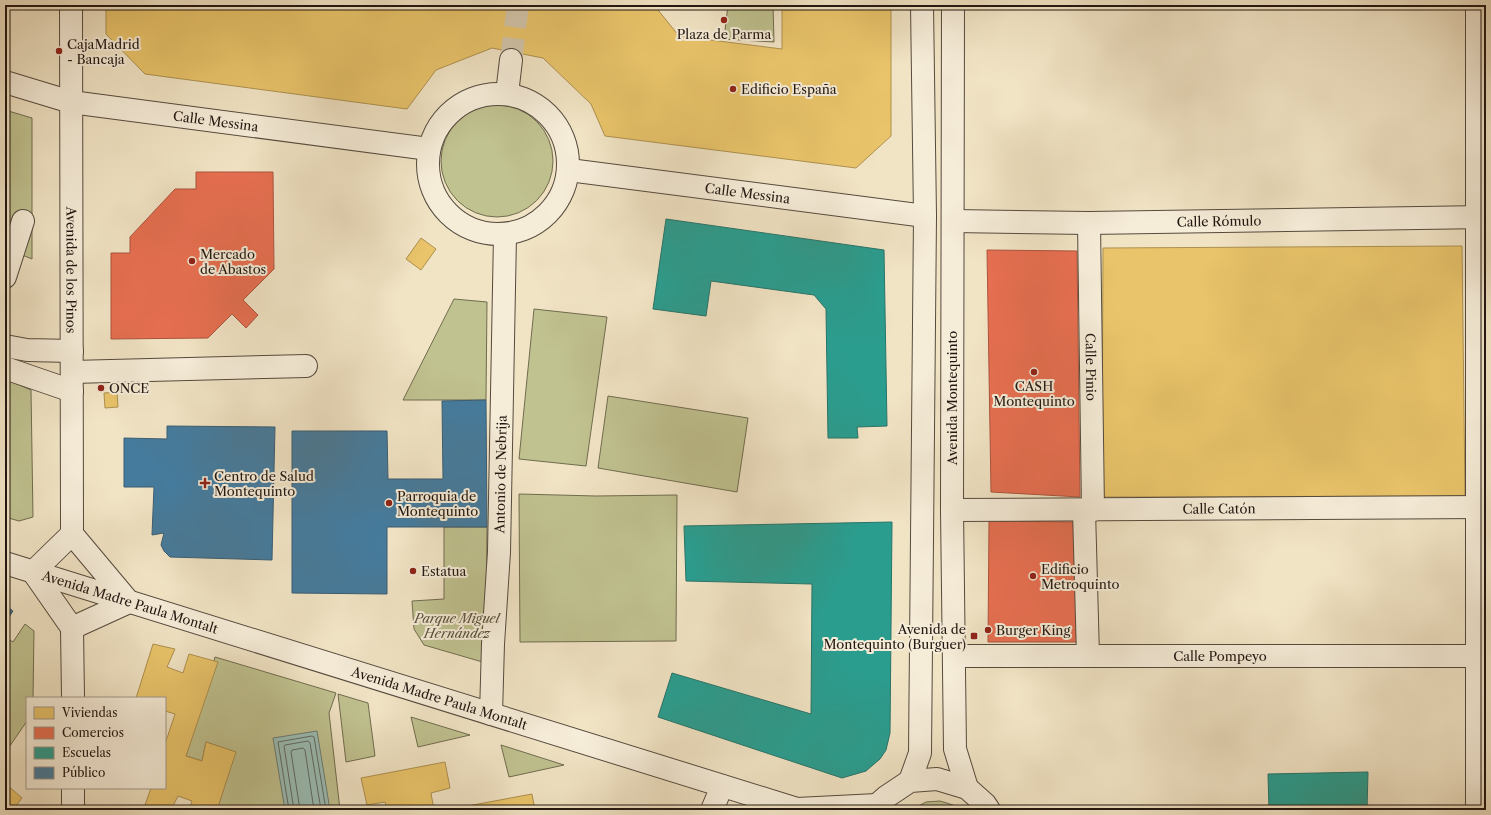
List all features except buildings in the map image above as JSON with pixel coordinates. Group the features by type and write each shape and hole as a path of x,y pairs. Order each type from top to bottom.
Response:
{"street":[{"name":"Avenida de los Pinos","path":"71,5 72,534"},
{"path":"910,781 920,753 925,216 922,5"},
{"name":"Avenida Montequinto","path":"953,5 952,510 955,750 967,788"},
{"path":"1477,5 1482,217 1481,656 1477,810"},
{"path":"507,94 511,60"},
{"name":"Calle Messina","path":"5,82 71,102 429,149"},
{"path":"486,94 507,94 528,100 546,112 560,128 568,148 569,170 563,194 549,214 529,228 505,235 483,234 462,226 445,212 433,193 431,186 428,172 429,149 436,130 449,113 466,101 486,94"},
{"name":"Calle Messina","path":"569,170 925,216"},
{"name":"Calle Rómulo","path":"953,221 1089,223 1482,217"},
{"path":"5,276 23,221"},
{"name":"Calle Pinio","path":"1088,656 1089,223"},
{"name":"Antonio de Nebrija","path":"491,714 493,644 499,552 505,235"},
{"path":"5,346 27,350 72,371"},
{"path":"5,368 72,371 306,366"},
{"name":"Calle Catón","path":"952,510 1482,507"},
{"path":"72,628 129,602 72,534 33,572 72,628 73,697"},
{"name":"Avenida Madre Paula Montalt","path":"5,563 797,809 876,808"},
{"name":"Calle Pompeyo","path":"954,656 1481,656"},
{"path":"876,808 886,797 910,781 937,779 967,788 986,804 989,810"},
{"path":"712,810 722,786"},
{"path":"73,789 73,810"}],"green space":[{"path":"728,5 773,5 774,42 724,39"},
{"path":"497,105 518,109 537,121 549,140 553,161 549,182 537,201 518,213 497,217 476,213 457,201 445,182 441,161 445,140 457,121 476,109"},
{"path":"5,110 32,118 32,259 5,248"},
{"path":"454,299 487,302 486,400 403,400"},
{"path":"534,309 607,317 586,466 519,459"},
{"path":"5,379 31,390 33,517 19,521 5,517"},
{"path":"608,396 748,418 737,492 598,468"},
{"path":"519,494 596,496 677,495 676,641 520,642"},
{"name":"Parque Miguel Hernández","path":"444,527 487,527 486,663 424,645 414,629 412,601 444,599"},
{"path":"25,624 34,631 33,697 26,697 26,722 5,753 5,637 13,642"},
{"path":"215,657 336,693 329,713 340,810 217,810 235,752 206,742 202,761 186,756"},
{"path":"338,694 368,703 375,756 346,762"},
{"path":"411,717 470,735 418,747"},
{"path":"501,745 564,765 509,777"},
{"path":"940,801 953,805 961,810 911,810 926,802"}],"water":[{"path":"317,731 330,810 285,810 273,738"}],"tunnel":[{"path":"511,60 518,5"}],"place":[{"name":"Plaza de Parma","path":"724,20"},
{"name":"CajaMadrid - Bancaja","path":"59,51"},
{"name":"Edificio España","path":"733,89"},
{"name":"Mercado de Abastos","path":"192,261"},
{"name":"CASH Montequinto","path":"1034,372"},
{"name":"ONCE","path":"101,388"},
{"name":"Centro de Salud Montequinto","path":"205,483"},
{"name":"Parroquia de Montequinto","path":"389,503"},
{"name":"Estatua","path":"413,571"},
{"name":"Edificio Metroquinto","path":"1033,576"},
{"name":"Burger King","path":"988,630"},
{"name":"Avenida de Montequinto (Burguer)","path":"974,636"}]}
